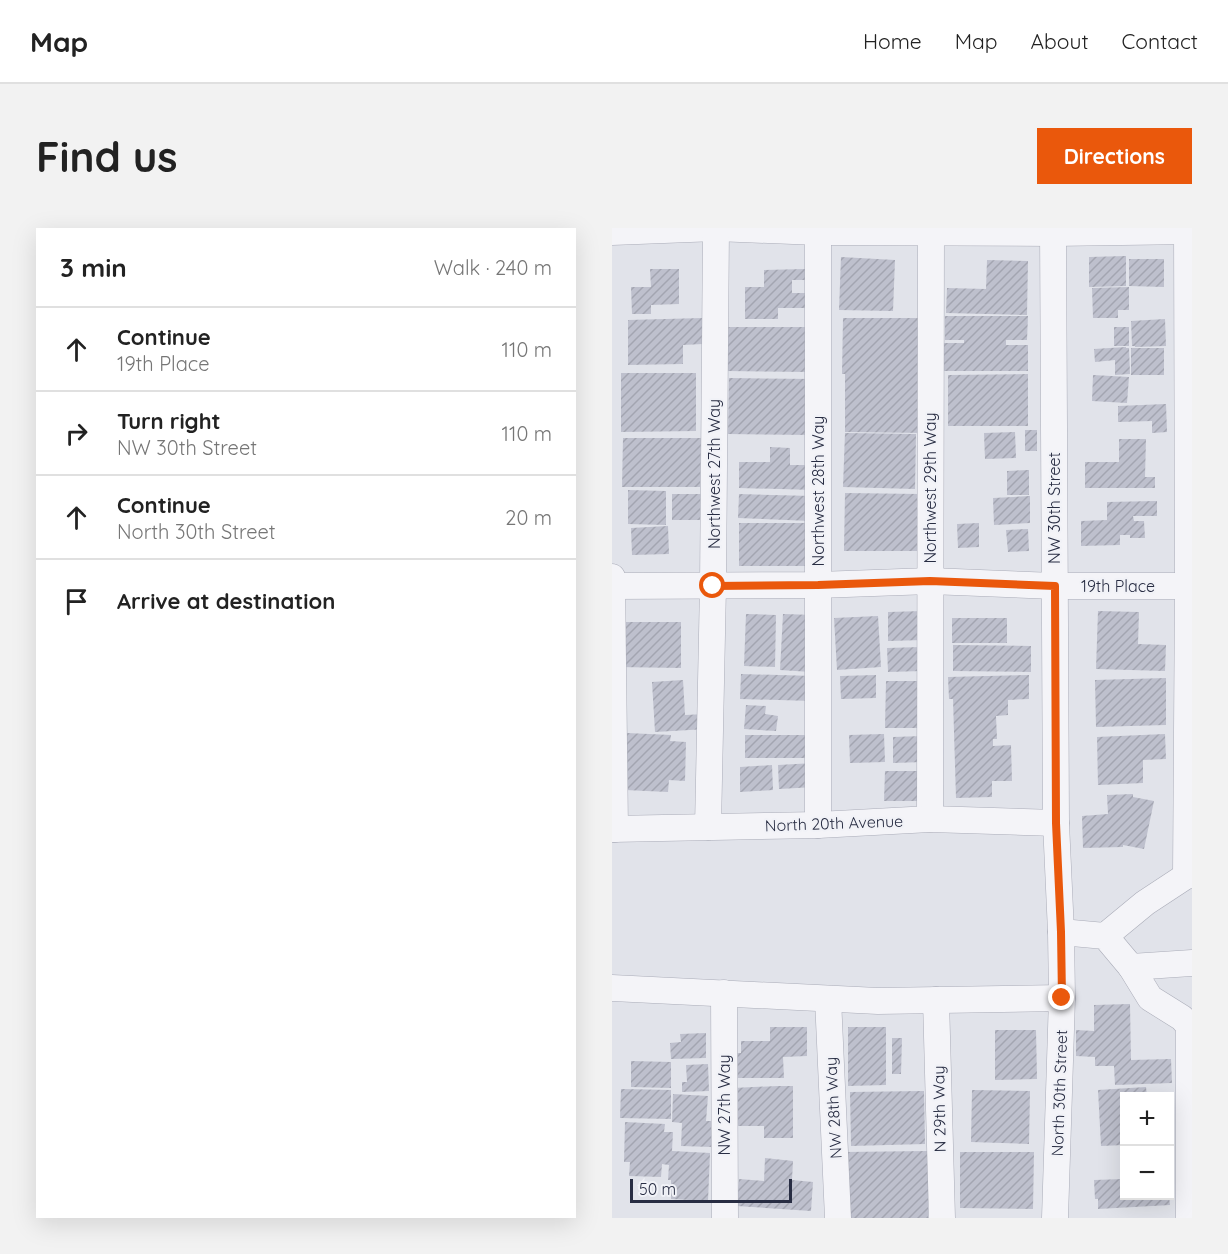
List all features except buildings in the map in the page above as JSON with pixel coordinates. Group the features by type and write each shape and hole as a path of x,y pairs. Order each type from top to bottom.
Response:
{"street":[{"path":"612,232 716,228 1189,230 1189,876 1145,903 1105,936 1061,932"},
{"name":"Northwest 27th Way","path":"708,827 716,228"},
{"name":"Northwest 28th Way","path":"818,230 818,825"},
{"name":"Northwest 29th Way","path":"930,819 931,230"},
{"name":"NW 30th Street","path":"1053,230 1056,823 1061,932"},
{"path":"612,578 613,829"},
{"name":"19th Place","path":"612,586 818,585 930,581 1055,586 1190,586"},
{"name":"North 20th Avenue","path":"613,829 818,825 930,819 1056,823"},
{"name":"North 30th Street","path":"1055,1218 1062,998 1061,932"},
{"path":"1105,936 1131,967 1150,998 1182,1018 1189,1026 1189,1218"},
{"path":"1131,967 1192,963"},
{"path":"612,988 878,1001 1062,998"},
{"name":"NW 27th Way","path":"724,993 725,1218"},
{"name":"NW 28th Way","path":"828,999 838,1218"},
{"name":"N 29th Way","path":"936,1000 942,1218"}],"route":[{"path":"713,586 930,581 1055,586 1056,823 1062,998"}]}
